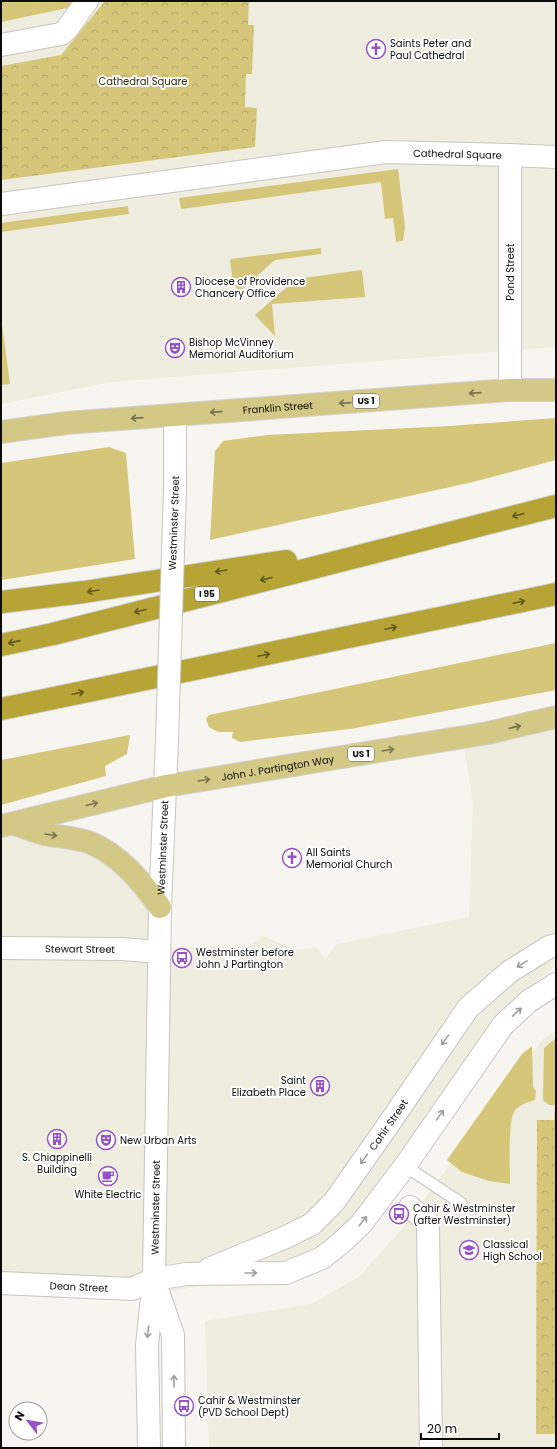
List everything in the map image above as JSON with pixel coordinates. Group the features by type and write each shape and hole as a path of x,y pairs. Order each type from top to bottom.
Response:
{"highway":[{"name":"I 95","path":"1,645 61,632 412,541 556,506"},
{"path":"1,602 84,592 412,541"},
{"path":"1,709 556,594"}],"main road":[{"name":"Franklin Street","path":"1,432 66,423 510,390 556,390"},
{"name":"John J. Partington Way","path":"7,825 166,786 488,733 556,717"},
{"path":"7,825 47,835 68,837 91,843 108,852 132,872 147,889 160,908"}],"street":[{"path":"1,45 61,34 67,29 87,1"},
{"name":"Cathedral Square","path":"1,204 386,152 510,154 556,157"},
{"name":"Pond Street","path":"510,154 510,390"},
{"name":"Westminster Street","path":"149,1448 147,1345 154,1279 160,908 166,786 176,415"},
{"name":"Cahir Street","path":"198,1273 286,1237 312,1224 338,1196 468,1008 509,972 556,944"},
{"name":"Stewart Street","path":"1,948 160,952"},
{"name":"Cahir Street","path":"154,1279 198,1273 286,1273 322,1258 361,1224 405,1166 503,1025 529,1001 556,984"},
{"path":"410,1207 428,1223 431,1448"},
{"name":"Westminster Street","path":"154,1279 173,1335 174,1448"},
{"name":"Dean Street","path":"1,1282 132,1289 154,1279"}],"lane":[{"path":"405,1166 460,1203"}],"shaded area":[{"path":"1,1 556,1 556,347 111,382 1,404"},
{"path":"556,716 556,966 517,998 485,1036 351,1220 321,1248 241,1278 173,1291 73,1293 1,1285 1,822 123,865 172,947 248,947 263,936 295,950 317,948 325,959 337,944 469,917 473,803 463,741"},
{"name":"Classical High School","path":"556,1030 556,1448 209,1448 205,1321 311,1304 359,1277 407,1223 543,1039"}],"green space":[{"path":"1,1 70,1 72,7 1,22"},
{"name":"Cathedral Square","path":"105,1 249,1 248,25 254,25 252,74 246,74 245,107 257,108 255,147 1,180 1,66 61,55"},
{"path":"398,169 405,227 403,241 396,242 393,218 385,219 381,182 181,209 179,198"},
{"path":"128,206 129,214 1,232 1,223"},
{"path":"321,248 321,254 275,260 240,291 229,280 232,276 230,259"},
{"path":"362,270 365,297 272,304 275,336 255,315 296,279"},
{"path":"1,317 10,384 1,385"},
{"path":"556,418 556,460 473,482 210,540 215,451 223,441 268,435 450,426"},
{"path":"109,447 126,453 135,559 1,580 1,463"},
{"path":"556,643 556,690 350,729 240,742 232,738 233,732 218,732 209,727 206,719 209,715"},
{"path":"130,735 127,754 105,766 106,776 1,805 1,760"},
{"path":"556,1038 556,1120 554,1120 555,1105 549,1105 543,1100 544,1048"},
{"path":"532,1046 533,1087 536,1091 535,1100 518,1107 512,1118 510,1184 489,1181 462,1172 447,1160 522,1054"},
{"path":"537,1120 556,1120 556,1434 536,1434"}],"place":[{"name":"Saints Peter and Paul Cathedral","path":"376,49"},
{"name":"Diocese of Providence Chancery Office","path":"181,287"},
{"name":"Bishop McVinney Memorial Auditorium","path":"175,348"},
{"name":"All Saints Memorial Church","path":"292,858"},
{"name":"Westminster before John J Partington","path":"182,958"},
{"name":"Saint Elizabeth Place","path":"320,1086"},
{"name":"S. Chiappinelli Building","path":"57,1139"},
{"name":"New Urban Arts","path":"106,1140"},
{"name":"White Electric","path":"108,1176"},
{"name":"Cahir & Westminster (after Westminster)","path":"399,1214"},
{"name":"Classical High School","path":"469,1250"},
{"name":"Cahir & Westminster (PVD School Dept)","path":"184,1406"}]}
